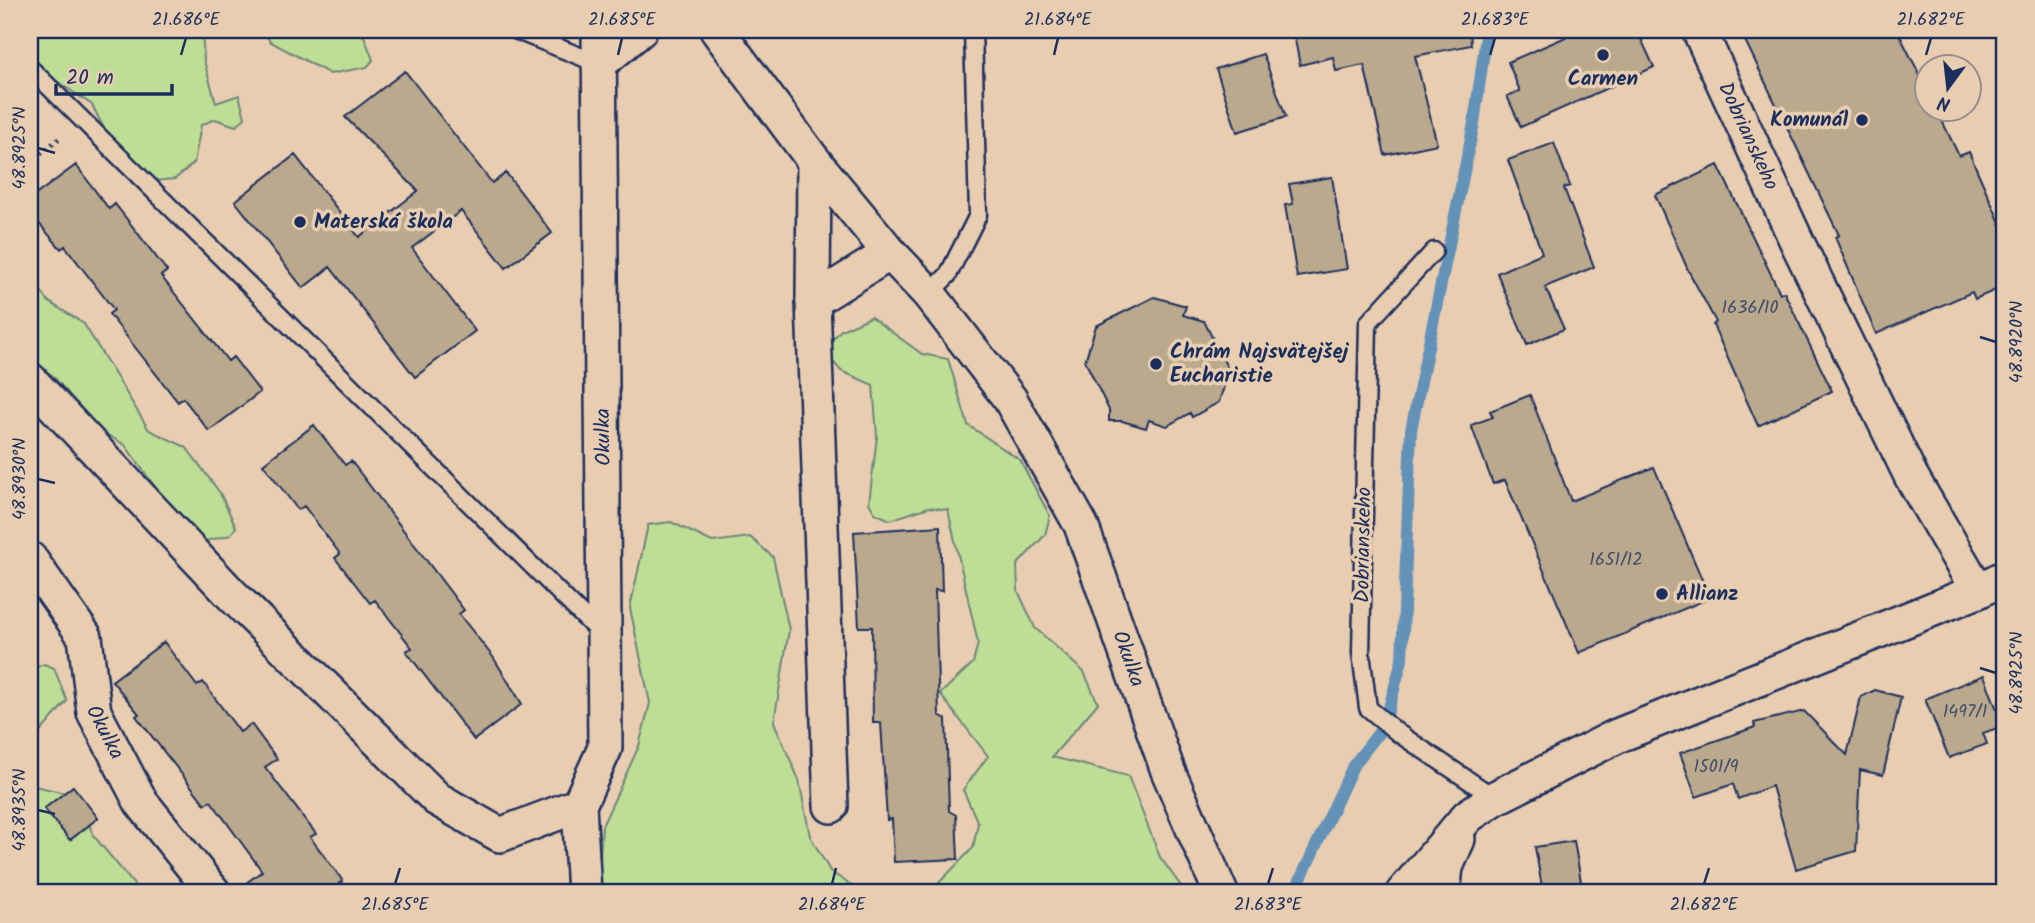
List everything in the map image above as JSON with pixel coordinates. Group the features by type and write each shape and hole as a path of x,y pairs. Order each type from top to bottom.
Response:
{"street":[{"name":"Okulka","path":"584,893 579,805 605,748 599,30"},
{"path":"599,64 640,30"},
{"name":"Okulka","path":"717,30 814,161 890,253 929,294 1010,398 1081,525 1168,771 1221,893"},
{"name":"Dobrianskeho","path":"1699,30 1798,244 1911,476 1992,584"},
{"path":"814,161 813,301 831,806"},
{"path":"813,301 890,253"},
{"path":"30,380 231,594 437,799 500,835 579,805"},
{"name":"Okulka","path":"30,559 85,637 94,712 141,802 214,893"},
{"path":"1403,893 1468,816 1495,798 1616,736 1992,584"},
{"path":"1443,893 1446,867 1468,816"}],"lane":[{"path":"515,30 599,64"},
{"path":"929,294 948,275 978,215 974,30"},
{"path":"30,68 606,639"},
{"name":"Dobrianskeho","path":"1434,251 1368,323 1362,653 1368,708 1398,733 1495,798"}],"path":[{"path":"30,162 83,121"}],"green space":[{"path":"30,30 202,30 204,61 216,103 239,95 245,118 236,126 215,119 201,125 194,163 175,179 132,183 92,105 30,63"},
{"path":"261,30 353,30 364,36 373,60 367,67 330,74 271,42"},
{"path":"30,275 48,301 84,324 149,430 186,447 220,493 236,527 230,535 206,541 183,526 125,445 101,431 52,375 30,361"},
{"path":"871,317 922,354 948,359 968,425 1020,460 1050,516 1045,535 1017,565 1018,591 1035,628 1084,672 1098,703 1052,757 1128,776 1160,857 1186,893 929,893 973,848 978,823 963,790 988,756 940,694 973,663 978,643 948,510 929,507 890,520 875,513 869,503 877,436 873,385 841,371 823,350 841,330"},
{"path":"671,522 712,542 750,537 773,557 789,630 774,722 799,780 810,836 830,871 862,893 598,893 602,826 639,746 650,703 630,608 648,525"},
{"path":"44,664 54,668 67,701 30,744 30,670"},
{"path":"30,785 79,796 93,835 141,893 30,893"}],"building":[{"path":"1293,30 1470,30 1471,45 1415,56 1437,144 1385,155 1364,65 1336,71 1333,57 1300,65"},
{"path":"1582,30 1637,30 1654,67 1521,127 1507,96 1520,91 1508,62"},
{"path":"1740,30 1897,30 1912,60 1912,122 1943,122 1959,156 1969,152 2005,234 2005,286 1975,299 1972,292 1876,334 1835,237 1839,235"},
{"path":"1263,54 1286,117 1237,132 1216,69"},
{"name":"Materská škola","path":"405,71 492,183 506,173 552,233 506,268 461,211 412,248 475,331 415,377 330,267 303,288 235,201 295,155 359,237 418,191 345,117"},
{"path":"1554,143 1570,186 1564,188 1594,267 1545,287 1564,329 1527,345 1497,273 1542,253 1508,160"},
{"path":"76,165 109,209 115,204 167,271 161,276 228,361 233,357 260,392 209,431 183,398 178,402 109,314 114,310 65,246 61,249 30,213 30,199"},
{"path":"1718,165 1780,293 1784,292 1832,391 1758,426 1713,325 1716,322 1688,270 1655,195"},
{"path":"1332,177 1347,269 1297,277 1285,205 1293,204 1289,184"},
{"name":"Chrám Najsvätejšej Eucharistie","path":"1154,297 1186,306 1183,315 1204,321 1229,371 1219,402 1192,417 1190,413 1167,426 1149,420 1146,428 1122,421 1109,421 1109,410 1085,361 1096,326"},
{"path":"1530,395 1571,501 1654,467 1710,598 1579,653 1505,480 1493,484 1471,425 1493,417 1490,411"},
{"path":"314,425 345,465 351,461 464,610 459,614 493,657 522,704 474,740 406,651 412,648 375,600 370,603 335,558 340,554 304,506 298,510 263,464"},
{"path":"940,526 942,591 935,590 939,715 946,719 949,811 956,815 958,859 894,862 892,819 887,820 881,723 873,723 872,627 859,627 854,532"},
{"path":"164,642 197,686 203,682 240,732 251,724 277,759 265,767 316,834 310,837 343,881 327,893 233,893 262,871 211,801 205,804 112,681"},
{"path":"1984,675 2003,726 1983,733 1987,744 1949,758 1925,699"},
{"path":"1875,690 1901,697 1883,775 1860,770 1856,851 1796,869 1772,786 1738,799 1733,784 1696,797 1680,753 1755,727 1754,723 1804,711 1847,755 1861,697"},
{"path":"73,786 98,818 70,840 44,809"},
{"path":"1574,841 1583,893 1543,893 1535,847"}],"waterway":[{"path":"1294,893 1353,766 1384,726 1402,660 1411,430 1474,123 1487,30"}],"place":[{"name":"Carmen","path":"1603,55"},
{"name":"Komunál","path":"1862,120"},
{"name":"Materská škola","path":"300,222"},
{"name":"Chrám Najsvätejšej Eucharistie","path":"1156,364"},
{"name":"Allianz","path":"1662,594"}]}
